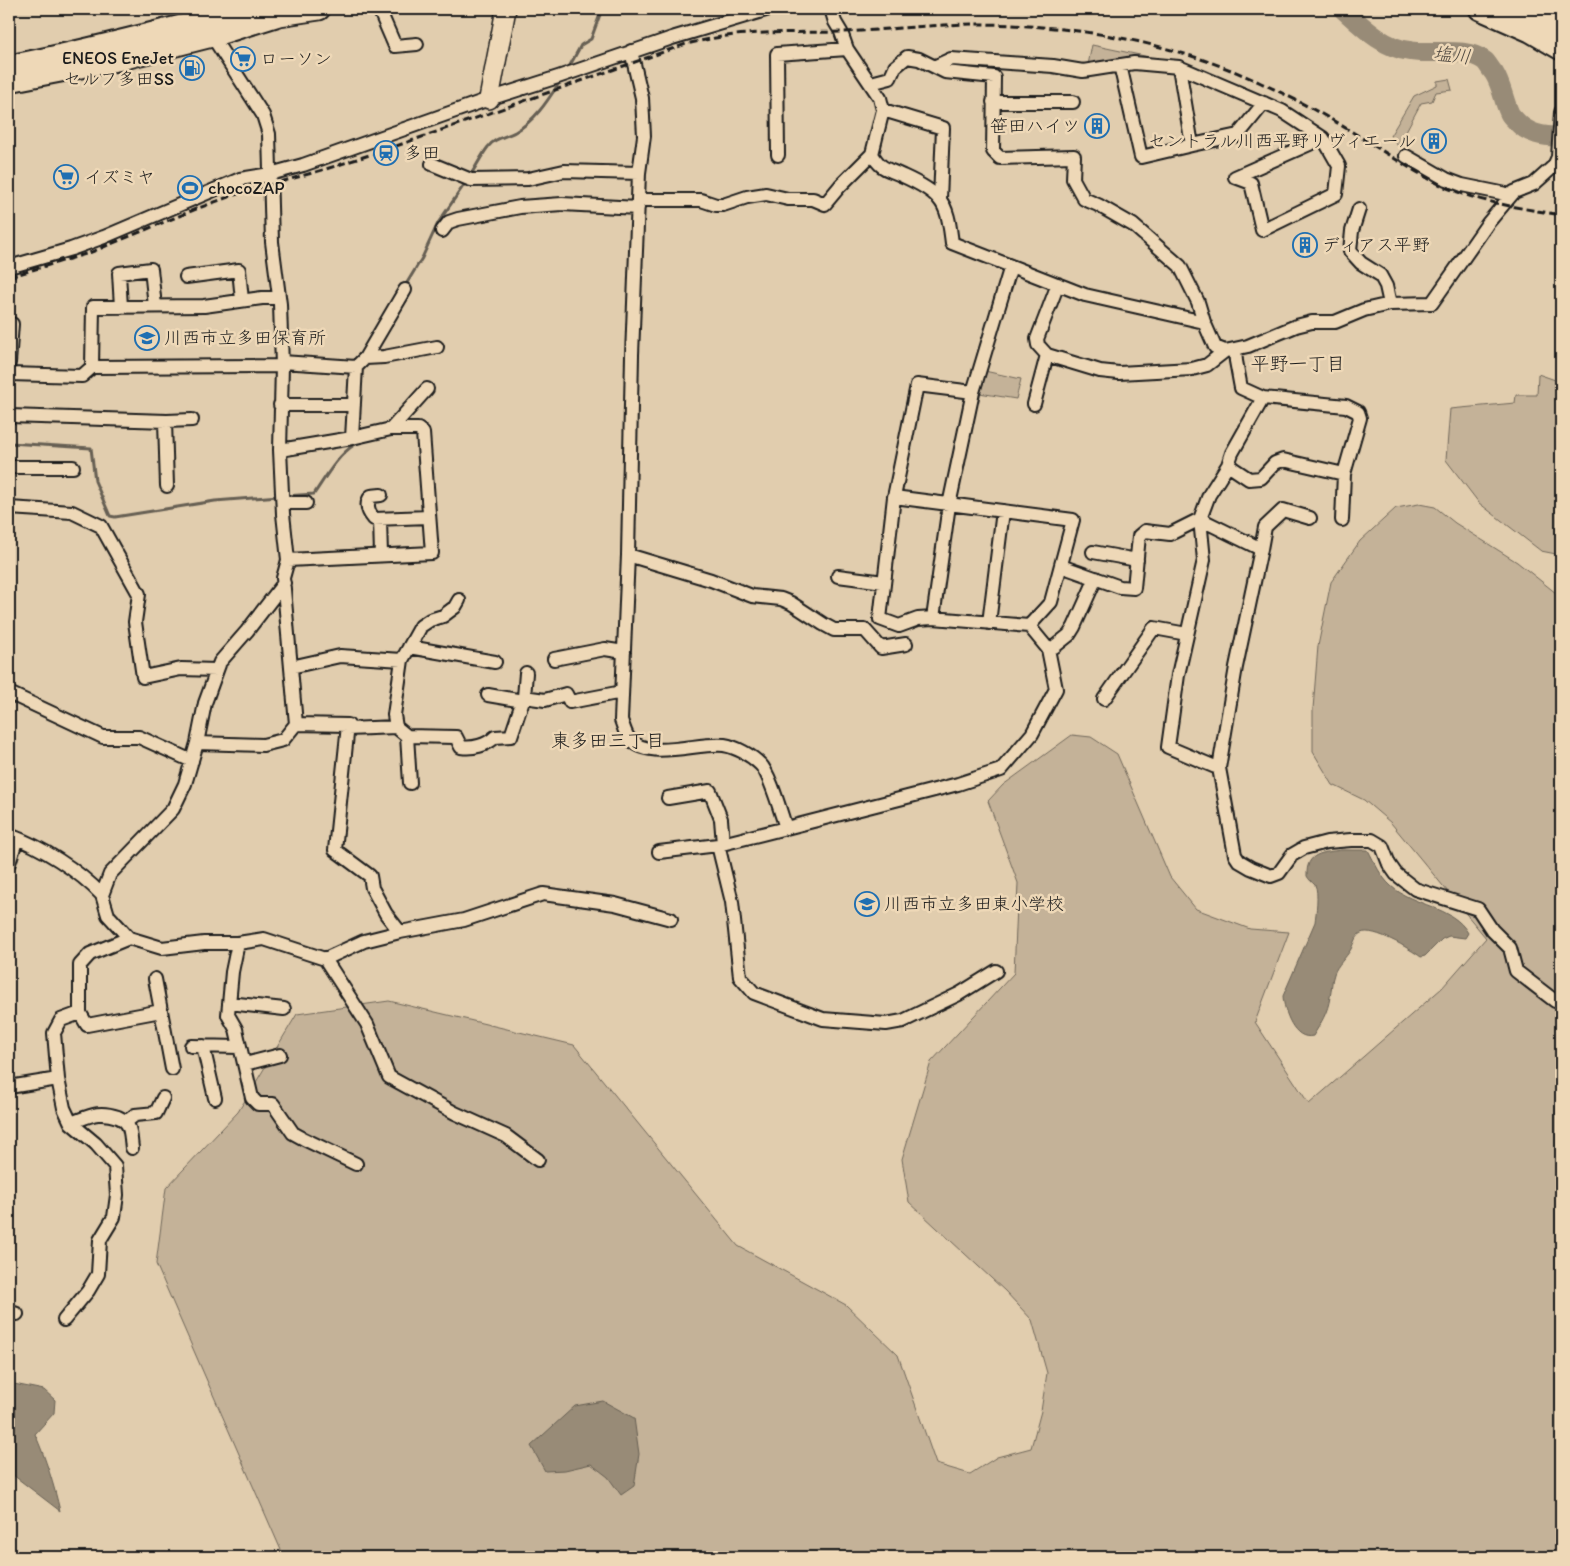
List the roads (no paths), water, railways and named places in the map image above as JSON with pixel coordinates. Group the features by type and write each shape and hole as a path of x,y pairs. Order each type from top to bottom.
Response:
{"highway":[{"path":"9,66 253,9"},
{"path":"9,82 117,60 212,36 279,15 319,9"},
{"path":"1480,9 1530,31 1561,49"},
{"path":"1519,9 1561,30"}],"main road":[{"path":"489,99 506,9"}],"street":[{"path":"379,9 395,46 417,44"},
{"path":"9,267 63,252 104,237 240,179 270,174 311,162 631,51 769,9"},
{"path":"442,231 449,222 458,219 520,207 562,204 638,204 702,200 716,205 766,194 788,199 813,199 826,204 840,186 872,154 883,110 880,98 847,49 831,9"},
{"path":"197,742 263,745 283,740 296,724 283,578 288,560 280,450 282,364 279,298 272,242 269,134 263,114 212,36"},
{"path":"778,155 777,54 847,49"},
{"path":"631,51 642,98 644,136 639,173 632,356 628,555 621,720 628,737 639,746 652,750 724,745 742,751 762,765 786,828"},
{"path":"871,84 890,78 895,67 907,57 919,59 945,72 994,77 993,151 1000,158 1074,156 1073,180 1084,200 1098,205 1133,225 1180,266 1198,302 1215,347 1230,350"},
{"path":"936,66 951,59 1053,66 1083,71 1134,63 1179,67 1282,111 1323,138 1339,166 1336,194 1262,230 1251,183 1235,177 1323,138"},
{"path":"1120,65 1141,157 1238,135 1264,103"},
{"path":"1179,67 1192,145"},
{"path":"993,102 1073,102"},
{"path":"883,110 943,128 940,199 946,214 952,243 1085,295 1204,322"},
{"path":"1058,284 1037,339 1038,345 1047,355 1100,371 1119,373 1192,369 1206,365 1230,350 1248,346 1296,326 1312,322 1335,322 1364,310 1390,304 1432,303 1488,223 1511,195 1534,184 1554,166 1558,157 1561,112"},
{"path":"872,154 879,166 931,191 940,199"},
{"path":"1406,156 1446,179 1462,185 1511,195"},
{"path":"437,170 472,180 528,178 564,171 639,173"},
{"path":"1359,209 1352,230 1350,251 1360,263 1380,275 1386,286 1390,304"},
{"path":"933,618 950,505 973,392 1012,266"},
{"path":"121,307 119,273 151,269 155,306"},
{"path":"186,277 239,270 242,300"},
{"path":"352,438 360,362 406,290"},
{"path":"92,367 93,307 204,306 242,300 279,298"},
{"path":"9,324 12,324 9,363"},
{"path":"9,374 82,376 92,367 360,362 437,347"},
{"path":"1230,350 1236,361 1241,388 1263,398 1346,406 1358,412 1360,418 1344,474 1342,520"},
{"path":"1034,404 1047,355"},
{"path":"659,852 721,844 958,784 1000,770 1032,734 1056,689 1048,648 1029,626 933,618 918,619 899,626 880,619 894,497 917,385 973,392"},
{"path":"391,429 427,389"},
{"path":"1219,768 1168,746 1178,675 1204,560 1200,519 1209,495 1228,465 1232,453 1263,398"},
{"path":"280,405 354,405"},
{"path":"9,416 192,420"},
{"path":"166,420 167,486"},
{"path":"280,450 352,438 391,429 418,429 423,433 430,517 432,553 288,560"},
{"path":"1228,465 1249,479 1261,478 1275,463 1283,460 1344,474"},
{"path":"9,467 73,467"},
{"path":"381,495 371,496 368,501 368,513 374,519 430,517"},
{"path":"894,497 1073,520 1051,602 1029,626"},
{"path":"283,500 290,503 306,503"},
{"path":"9,508 72,512 101,526 139,594 135,622 143,677 181,669 217,670"},
{"path":"1310,518 1282,510 1265,527 1236,667 1219,768 1235,854 1239,861 1271,876 1278,873 1292,855 1304,848 1328,842 1372,840 1382,846 1389,864 1396,874 1415,889 1478,909 1492,930 1510,948 1516,970 1555,1001 1561,1001"},
{"path":"989,623 1003,512"},
{"path":"380,519 381,555"},
{"path":"1200,519 1261,549"},
{"path":"1061,566 1120,587 1134,588 1139,536 1145,531 1170,534 1200,519"},
{"path":"1093,552 1137,560"},
{"path":"628,555 711,580 752,596 781,599 792,603 834,630 865,630 881,648 906,644"},
{"path":"838,576 884,582"},
{"path":"1054,647 1069,635 1074,627 1096,578"},
{"path":"102,895 110,874 173,809 185,784 197,742 205,703 220,662 284,583"},
{"path":"459,600 455,607 443,616 430,620 421,626 402,660 394,715 396,727 407,736 456,737 461,747 468,748 489,743 495,737 511,736 523,699 526,673"},
{"path":"1104,699 1154,628 1187,634"},
{"path":"409,647 496,662"},
{"path":"554,659 605,649 624,652"},
{"path":"291,667 340,656 402,660"},
{"path":"488,694 546,700 566,694 570,702 622,692"},
{"path":"9,693 103,737 139,738 192,761"},
{"path":"296,724 348,725 335,850 370,876 372,888 386,914 400,932"},
{"path":"348,729 396,727"},
{"path":"407,736 410,783"},
{"path":"668,798 710,791 721,819 721,844 732,902 740,977 754,993 824,1019 886,1024 903,1021 960,994 996,971"},
{"path":"9,863 13,837 56,858 90,882 102,895 108,915 129,938 162,948 238,943 264,939 325,959 367,1024 389,1077 455,1112 506,1136 538,1160"},
{"path":"325,959 364,941 464,920 543,894 615,904 671,919"},
{"path":"129,938 90,954 80,965 80,1013 87,1025 161,1010"},
{"path":"238,943 232,972 228,1015 236,1029 252,1098 258,1104 273,1104 293,1133 304,1140 356,1164"},
{"path":"155,979 172,1069"},
{"path":"229,1003 284,1009"},
{"path":"64,1320 88,1291 98,1274 100,1240 114,1217 117,1195 115,1166 96,1144 71,1123 64,1108 58,1079 54,1033 62,1020 80,1013"},
{"path":"215,1098 197,1046 240,1047"},
{"path":"244,1064 280,1055"},
{"path":"9,1087 58,1079"},
{"path":"126,1122 135,1115 156,1113 164,1098"},
{"path":"71,1123 103,1113 120,1118 129,1127 132,1148"}],"waterway":[{"path":"568,69 581,45 591,39 602,9"},
{"name":"塩川","path":"1343,9 1374,35 1391,46 1410,51 1459,52 1477,56 1485,61 1494,73 1510,113 1521,126 1531,132 1561,137"},
{"path":"470,176 491,144 515,132 529,122 541,109 561,80"},
{"path":"405,286 422,258 438,223 466,182"},
{"path":"285,496 314,494 332,467 348,449 356,444 377,438"},
{"path":"9,443 91,448 95,481 110,516 115,517 215,501 279,496"}],"railway":[{"path":"9,277 89,253 231,196 385,150 686,44 727,36 756,33 842,32 963,24 1016,25 1088,32 1124,38 1193,57 1228,69 1300,102 1413,170 1445,187 1488,201 1561,215"}],"place":[{"name":"ローソン","path":"243,59"},
{"name":"ENEOS EneJet セルフ多田SS","path":"192,68"},
{"name":"笹田ハイツ","path":"1097,126"},
{"name":"セントラル川西平野リヴィエール","path":"1434,141"},
{"name":"多田","path":"386,153"},
{"name":"イズミヤ","path":"66,177"},
{"name":"chocoZAP","path":"190,188"},
{"name":"ディアス平野","path":"1305,245"},
{"name":"川西市立多田保育所","path":"147,338"},
{"name":"川西市立多田東小学校","path":"867,904"}],"district":[{"name":"平野一丁目","path":"1298,363"},
{"name":"東多田三丁目","path":"608,740"}]}
